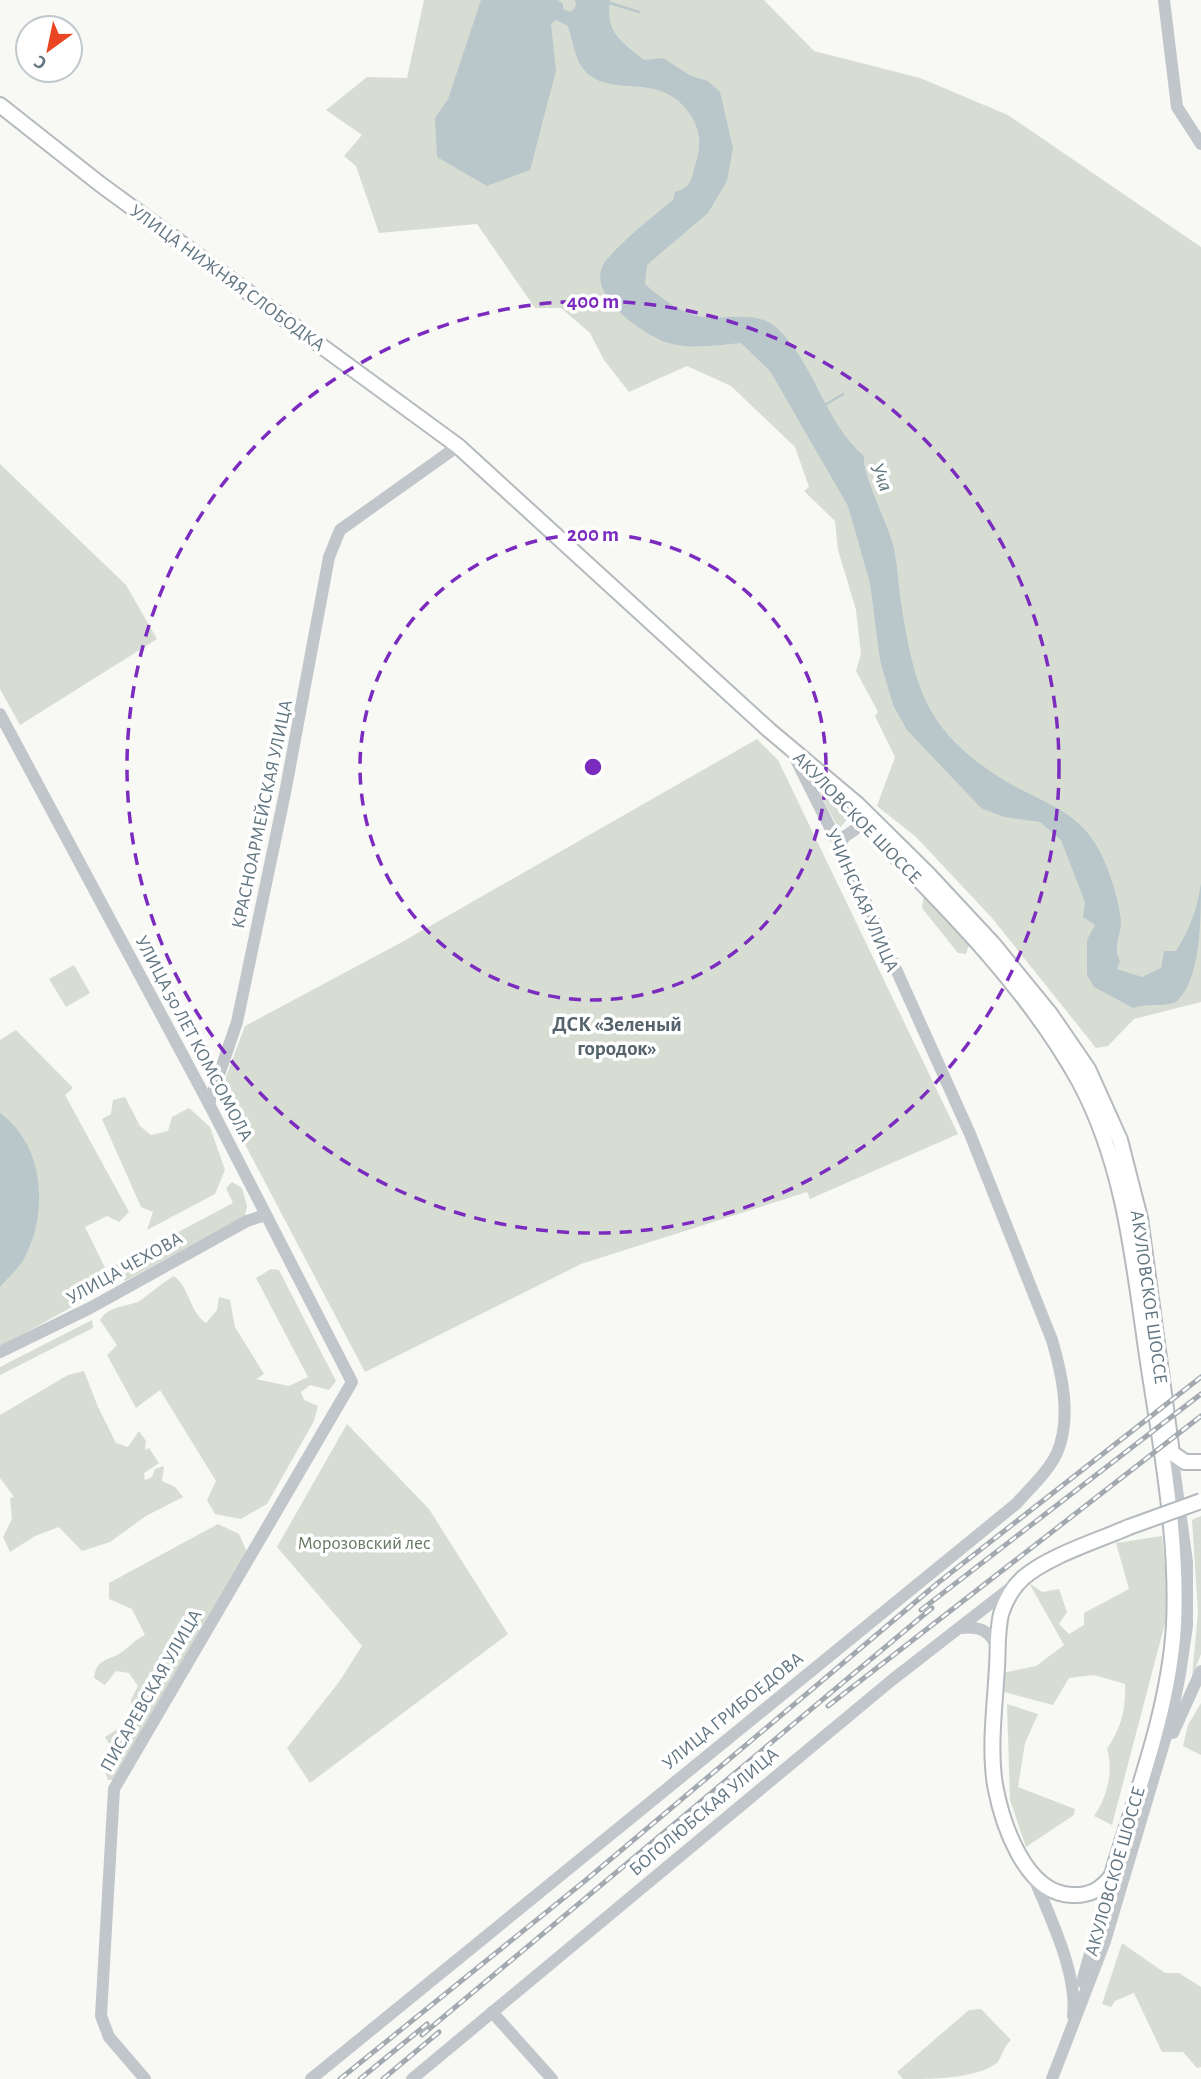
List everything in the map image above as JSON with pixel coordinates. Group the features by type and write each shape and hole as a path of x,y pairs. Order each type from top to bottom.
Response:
{"main road":[{"name":"УЛИЦА НИЖНЯЯ СЛОБОДКА","path":"0,105 100,184 458,446"},
{"name":"УЧИНСКАЯ УЛИЦА","path":"458,446 790,747"},
{"name":"АКУЛОВСКОЕ ШОССЕ","path":"790,747 994,945 1051,1015 1088,1069 1120,1140 1140,1218 1172,1453"},
{"name":"АКУЛОВСКОЕ ШОССЕ","path":"867,820 995,964 1040,1021 1079,1082 1108,1148 1125,1210 1160,1444 1172,1556 1174,1625 1168,1674 1158,1720 1112,1875"},
{"path":"1172,1453 1185,1462 1201,1462"},
{"path":"1112,1875 1097,1891 1073,1896 1049,1890 1033,1876 1003,1816 995,1783 998,1649 1002,1610 1023,1578 1042,1566 1129,1527 1201,1501"}],"street":[{"path":"1164,0 1177,107 1201,144"},
{"name":"КРАСНОАРМЕЙСКАЯ УЛИЦА","path":"209,1104 237,1022 285,793 330,557 341,530 458,446"},
{"name":"УЛИЦА 50 ЛЕТ КОМСОМОЛА","path":"0,714 209,1104 352,1382"},
{"name":"УЧИНСКАЯ УЛИЦА","path":"790,747 840,846 970,1134 1041,1313"},
{"path":"840,846 844,837 867,820"},
{"name":"УЛИЦА ЧЕХОВА","path":"0,1352 90,1308 247,1221 265,1215"},
{"name":"УЛИЦА ГРИБОЕДОВА","path":"311,2079 1016,1504 1053,1460 1062,1434 1061,1372 1041,1313"},
{"name":"ПИСАРЕВСКАЯ УЛИЦА","path":"145,2079 109,2037 101,2016 114,1789 352,1382"},
{"name":"АКУЛОВСКОЕ ШОССЕ","path":"1052,2079 1105,1941 1170,1723 1187,1626 1186,1562 1172,1453"},
{"name":"БОГОЛЮБСКАЯ УЛИЦА","path":"412,2079 892,1679 1023,1578"},
{"path":"961,1628 976,1626 986,1631 998,1649"},
{"path":"1152,1782 1201,1671"},
{"name":"АКУЛОВСКОЕ ШОССЕ","path":"1071,2027 1112,1875"},
{"path":"1033,1876 1063,1952 1073,1996 1071,2027"},
{"path":"492,2012 552,2079"}],"green space":[{"path":"424,0 764,0 814,51 920,78 1008,115 1201,247 1201,1002 1134,1019 1108,1046 1096,1048 992,918 916,837 877,806 895,757 875,716 878,712 856,671 861,654 856,610 838,550 835,521 804,491 809,487 795,447 731,386 687,366 629,392 604,360 590,333 561,308 535,308 477,224 379,233 356,166 344,156 362,135 326,110 367,77 407,78"},
{"path":"0,464 126,585 157,639 20,725 0,689"},
{"name":"ДСК «Зеленый городок»","path":"757,739 778,760 958,1134 810,1199 807,1192 581,1264 365,1372 219,1095 245,1026 402,942"},
{"path":"806,768 851,815 839,829"},
{"path":"924,896 969,945 966,954 958,953 922,908"},
{"path":"74,965 90,993 66,1007 49,979"},
{"path":"16,1030 73,1088 65,1095 129,1212 119,1222 107,1216 85,1227 113,1284 0,1347 0,1040"},
{"path":"125,1097 140,1126 151,1135 168,1131 172,1117 189,1108 210,1127 225,1170 215,1194 147,1230 153,1212 141,1207 102,1119 111,1114 113,1100"},
{"path":"232,1182 242,1188 247,1206 245,1216 125,1281 116,1273 114,1266 233,1203 226,1188"},
{"path":"271,1269 279,1270 336,1381 329,1390 310,1385 301,1392 304,1400 318,1406 314,1421 267,1504 241,1519 215,1514 207,1500 216,1481 160,1390 136,1408 107,1355 117,1345 100,1320 115,1308 141,1300 174,1276 200,1318 206,1323 217,1310 219,1297 230,1300 235,1327 264,1374 256,1379 289,1386 308,1377 256,1278"},
{"path":"92,1320 93,1328 0,1375 0,1367"},
{"path":"84,1371 116,1443 128,1447 139,1431 146,1441 145,1450 149,1448 159,1463 144,1473 145,1480 152,1477 155,1469 164,1466 162,1481 175,1487 183,1497 146,1516 110,1542 82,1551 59,1527 35,1536 10,1552 3,1537 12,1519 10,1498 14,1497 0,1478 0,1415 68,1375"},
{"name":"Морозовский лес","path":"347,1424 429,1509 508,1634 310,1783 287,1748 339,1682 362,1646 277,1547"},
{"path":"1201,1516 1201,1654 1192,1677 1198,1612 1192,1520"},
{"path":"218,1524 239,1534 247,1552 116,1780 108,1780 104,1769 114,1752 105,1737 132,1720 131,1700 138,1686 129,1673 116,1671 105,1685 94,1678 95,1672 100,1663 122,1652 145,1635 132,1609 109,1599 109,1583"},
{"path":"1162,1536 1169,1608 1112,1825 1094,1816 1108,1784 1110,1766 1107,1749 1122,1718 1125,1684 1094,1675 1069,1678 1053,1705 1004,1692 1002,1673 1036,1666 1064,1645 1029,1583 1042,1592 1059,1589 1067,1612 1059,1624 1069,1634 1084,1625 1084,1613 1129,1589 1116,1543"},
{"path":"1201,1703 1201,1755 1183,1746 1188,1725"},
{"path":"1007,1704 1038,1714 1025,1743 1018,1787 1075,1809 1074,1815 1026,1847 1010,1800"},
{"path":"1122,1943 1165,1973 1179,1973 1201,1987 1201,2067 1197,2068 1183,2052 1162,2052 1134,1993 1115,2001 1111,2007 1102,2004"},
{"path":"981,2009 1011,2040 997,2063 978,2072 953,2077 903,2079 897,2072 969,2010"}],"shaded area":[{"path":"481,0 558,0 563,4 563,9 571,12 576,6 575,0 610,0 612,28 628,47 644,60 663,58 691,76 708,81 720,92 733,148 727,181 708,213 647,265 645,284 673,305 697,316 752,317 769,322 790,342 839,427 864,456 867,474 893,545 906,633 919,683 928,705 956,743 976,761 1002,779 1063,812 1093,840 1107,868 1120,910 1121,925 1117,950 1120,961 1117,969 1142,977 1161,968 1164,951 1176,951 1185,935 1195,910 1201,883 1200,931 1195,965 1184,992 1176,1002 1133,1008 1094,987 1087,975 1087,940 1095,925 1083,917 1085,902 1061,840 1040,822 1004,817 981,808 907,730 893,705 880,660 870,583 848,506 770,371 741,343 683,346 665,342 643,331 619,312 603,289 600,277 608,258 673,200 675,192 685,188 691,179 698,153 699,136 693,119 681,103 653,89 596,80 578,61 568,26 556,20 551,24 556,71 530,170 487,186 437,157 435,118 448,99"},
{"path":"0,1113 15,1127 27,1144 38,1183 39,1204 31,1244 22,1262 0,1287"}],"waterway":[{"path":"610,3 639,12"},
{"path":"825,405 843,394"}],"railway":[{"path":"340,2079 586,1880 939,1582 1201,1377"},
{"path":"921,1610 1201,1394"},
{"path":"828,1706 1201,1416"},
{"path":"422,2035 932,1608"},
{"path":"360,2079 427,2024"},
{"path":"383,2079 439,2032"}],"district":[{"name":"ДСК «Зеленый городок»","path":"617,1036"}],"water label":[{"name":"Уча","path":"882,477"}]}
